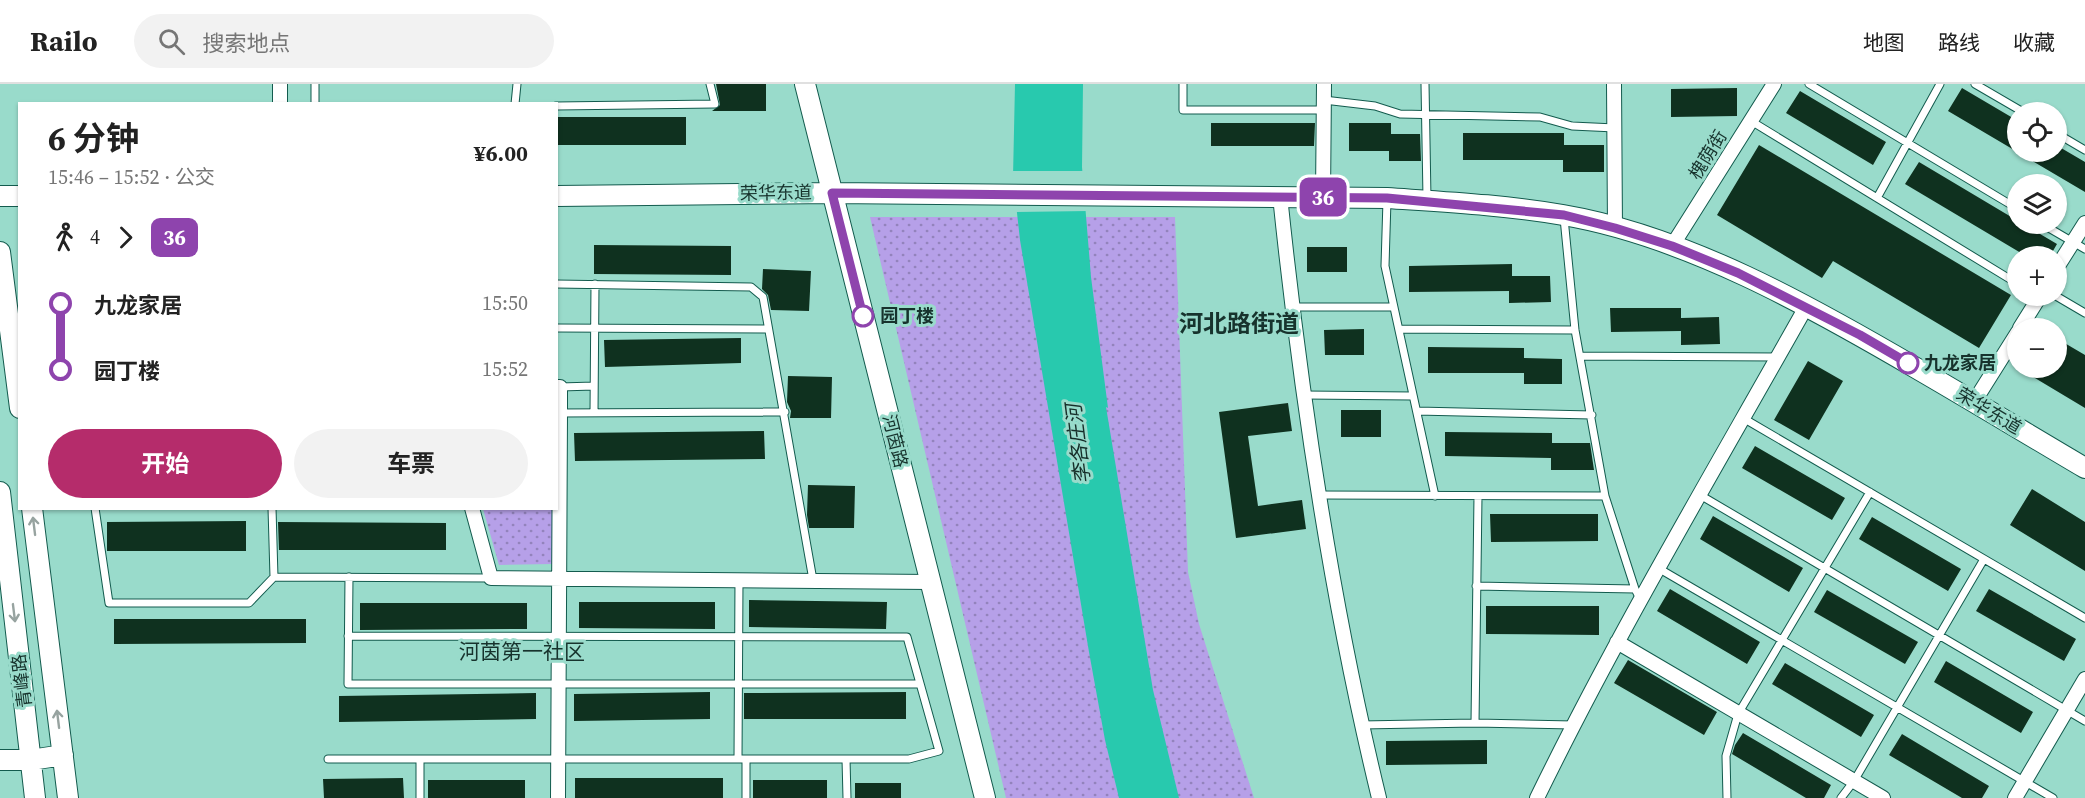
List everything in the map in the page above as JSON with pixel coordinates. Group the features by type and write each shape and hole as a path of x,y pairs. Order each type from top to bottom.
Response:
{"street":[{"path":"280,84 280,102"},
{"name":"河茵路","path":"805,84 985,798"},
{"path":"1323,197 1324,84"},
{"path":"1614,84 1615,228"},
{"name":"槐荫街","path":"1672,246 1774,84"},
{"name":"荣华东道","path":"558,196 832,193 1387,198 1564,215 1672,246 1738,273 1860,335 2085,468"},
{"path":"0,196 18,196"},
{"path":"1280,196 1292,307 1319,495 1361,725 1379,798"},
{"path":"2067,258 2079,245 2085,223"},
{"path":"0,252 18,392"},
{"path":"1537,798 1617,642 1638,594 1658,568 1806,307"},
{"path":"1974,402 2007,350"},
{"path":"558,387 560,413 558,798"},
{"name":"青峰路","path":"0,492 35,798"},
{"name":"青峰路","path":"32,510 68,798"},
{"path":"473,510 491,578 930,582"},
{"path":"1617,642 1883,798"},
{"path":"2015,798 2085,679"},
{"path":"0,760 31,760 63,755"}],"lane":[{"path":"315,84 315,102"},
{"path":"515,102 517,84"},
{"path":"558,106 715,104 710,84"},
{"path":"1183,84 1183,110 1324,105 1375,106 1400,114 1540,117 1572,126 1615,128"},
{"path":"1425,84 1427,201"},
{"path":"1809,84 2007,202"},
{"path":"1877,198 1940,84"},
{"path":"1975,84 2007,103"},
{"path":"1751,121 2007,277"},
{"path":"2067,139 2085,150"},
{"path":"1387,198 1384,266 1412,396 1418,411 1435,496"},
{"path":"1476,586 1638,594 1605,496 1575,330 1564,215"},
{"path":"2060,234 2079,245"},
{"path":"558,284 751,287 763,297 813,580"},
{"path":"594,413 596,284"},
{"path":"2067,302 2085,313"},
{"path":"1292,307 1393,307"},
{"path":"558,328 768,329"},
{"path":"1399,329 1575,330"},
{"path":"1580,356 1778,357"},
{"path":"558,387 594,386"},
{"path":"1304,395 1412,396"},
{"path":"1418,411 1592,415"},
{"path":"560,413 785,412"},
{"path":"1743,418 2085,618"},
{"path":"1727,798 1726,756 1738,714 1870,492"},
{"path":"1319,495 1605,496"},
{"path":"1700,495 2085,721"},
{"path":"1475,723 1478,496"},
{"path":"95,510 109,603 249,603 274,577 272,510"},
{"path":"1841,798 1854,781 1984,559"},
{"path":"1658,568 2053,798"},
{"path":"274,577 491,578"},
{"path":"349,577 348,684 920,684"},
{"path":"738,759 739,580"},
{"path":"328,759 909,759 939,751 907,637 348,636"},
{"path":"1361,725 1475,723 1573,725"},
{"path":"420,759 420,798"},
{"path":"746,759 746,798"},
{"path":"846,759 847,798"}],"shaded area":[{"path":"870,217 1175,217 1188,572 1199,624 1254,798 1006,798"},
{"path":"483,510 552,510 552,564 499,565"}],"water":[{"name":"李各庄河","path":"1015,84 1083,84 1082,167 1091,277 1108,408 1106,407 1153,690 1179,798 1119,798 1105,740 1020,240 1013,177"}],"pier":[{"path":"1012,171 1086,171 1089,211 1014,212"}],"building":[{"path":"716,84 766,84 766,111 712,111 720,105"},
{"path":"1737,88 1737,116 1671,117 1671,89"},
{"path":"1962,88 2007,115 2007,146 1948,111"},
{"path":"1800,91 1886,142 1873,165 1786,113"},
{"path":"558,117 686,117 686,145 558,145"},
{"path":"1211,123 1315,123 1314,146 1211,146"},
{"path":"1349,123 1391,123 1391,134 1420,134 1421,161 1389,161 1389,151 1349,151"},
{"path":"1463,133 1564,133 1564,145 1604,145 1604,172 1563,172 1563,160 1463,160"},
{"path":"1759,145 2007,293 2007,302 1979,348 1833,261 1822,278 1717,215"},
{"path":"2067,151 2085,162 2085,192 2067,181 2067,174 2055,174 2034,162 2067,162"},
{"path":"1919,162 2007,214 2007,234 2040,234 2057,244 2056,246 2009,246 1905,184"},
{"path":"594,245 731,246 731,275 594,274"},
{"path":"1307,247 1347,247 1347,272 1307,272"},
{"path":"1512,264 1512,276 1550,276 1551,302 1509,303 1509,291 1409,292 1409,266"},
{"path":"763,269 811,271 809,311 771,310 768,295 762,289"},
{"path":"1610,308 1681,308 1681,318 1719,317 1720,344 1681,345 1681,331 1611,332"},
{"path":"1364,329 1364,355 1325,355 1324,330"},
{"path":"741,338 741,363 605,367 604,340"},
{"path":"2067,344 2085,355 2085,408 2035,378 2067,378"},
{"path":"1428,347 1524,348 1524,358 1562,359 1562,384 1524,384 1524,373 1428,373"},
{"path":"1808,361 1843,381 1809,440 1774,420"},
{"path":"788,376 832,377 831,418 790,418 791,411 787,402"},
{"path":"1288,403 1292,431 1248,436 1258,506 1302,500 1306,529 1236,538 1219,412"},
{"path":"1341,410 1381,410 1381,437 1341,437"},
{"path":"764,431 765,459 575,461 574,433"},
{"path":"1445,432 1552,433 1552,443 1590,443 1594,470 1551,470 1551,458 1445,456"},
{"path":"1755,446 1845,498 1832,520 1742,468"},
{"path":"808,485 855,486 854,528 809,528"},
{"path":"2032,489 2085,522 2085,571 2010,525"},
{"path":"1490,514 1598,514 1598,541 1491,542"},
{"path":"1713,516 1803,568 1789,592 1700,539"},
{"path":"1872,517 1961,569 1948,591 1859,539"},
{"path":"246,521 246,551 107,551 107,522"},
{"path":"278,522 446,523 446,550 279,550"},
{"path":"1670,589 1760,642 1747,664 1657,611"},
{"path":"1989,589 2076,639 2064,661 1976,611"},
{"path":"1827,590 1918,642 1905,664 1814,612"},
{"path":"749,600 887,602 886,629 749,627"},
{"path":"579,602 715,602 715,629 579,628"},
{"path":"360,603 527,603 527,629 360,630"},
{"path":"1486,606 1599,606 1599,635 1486,634"},
{"path":"114,619 306,619 306,643 114,644"},
{"path":"1628,660 1717,712 1704,735 1614,683"},
{"path":"1946,661 2033,712 2021,733 1934,682"},
{"path":"1785,663 1874,715 1861,737 1772,684"},
{"path":"710,692 710,719 574,721 574,694"},
{"path":"906,692 906,719 744,719 744,693"},
{"path":"536,693 536,719 339,722 339,696"},
{"path":"1743,733 1831,785 1824,798 1806,798 1732,754"},
{"path":"1902,734 1989,786 1982,798 1962,798 1889,755"},
{"path":"1487,740 1487,764 1386,765 1386,741"},
{"path":"403,778 404,798 324,798 323,779"},
{"path":"575,778 723,778 723,798 575,798"},
{"path":"428,780 525,780 525,798 428,798"},
{"path":"753,780 827,780 827,798 753,798"},
{"path":"855,783 901,783 901,798 855,798"}],"bus line":[{"name":"36","path":"863,316 832,193 1387,198 1469,204 1564,215 1672,246 1738,273 1860,335 1908,363"}],"place":[{"name":"园丁楼","path":"863,316"},
{"name":"九龙家居","path":"1908,363"}],"district":[{"name":"河北路街道","path":"1239,324"},
{"name":"河茵第一社区","path":"522,652"}]}
